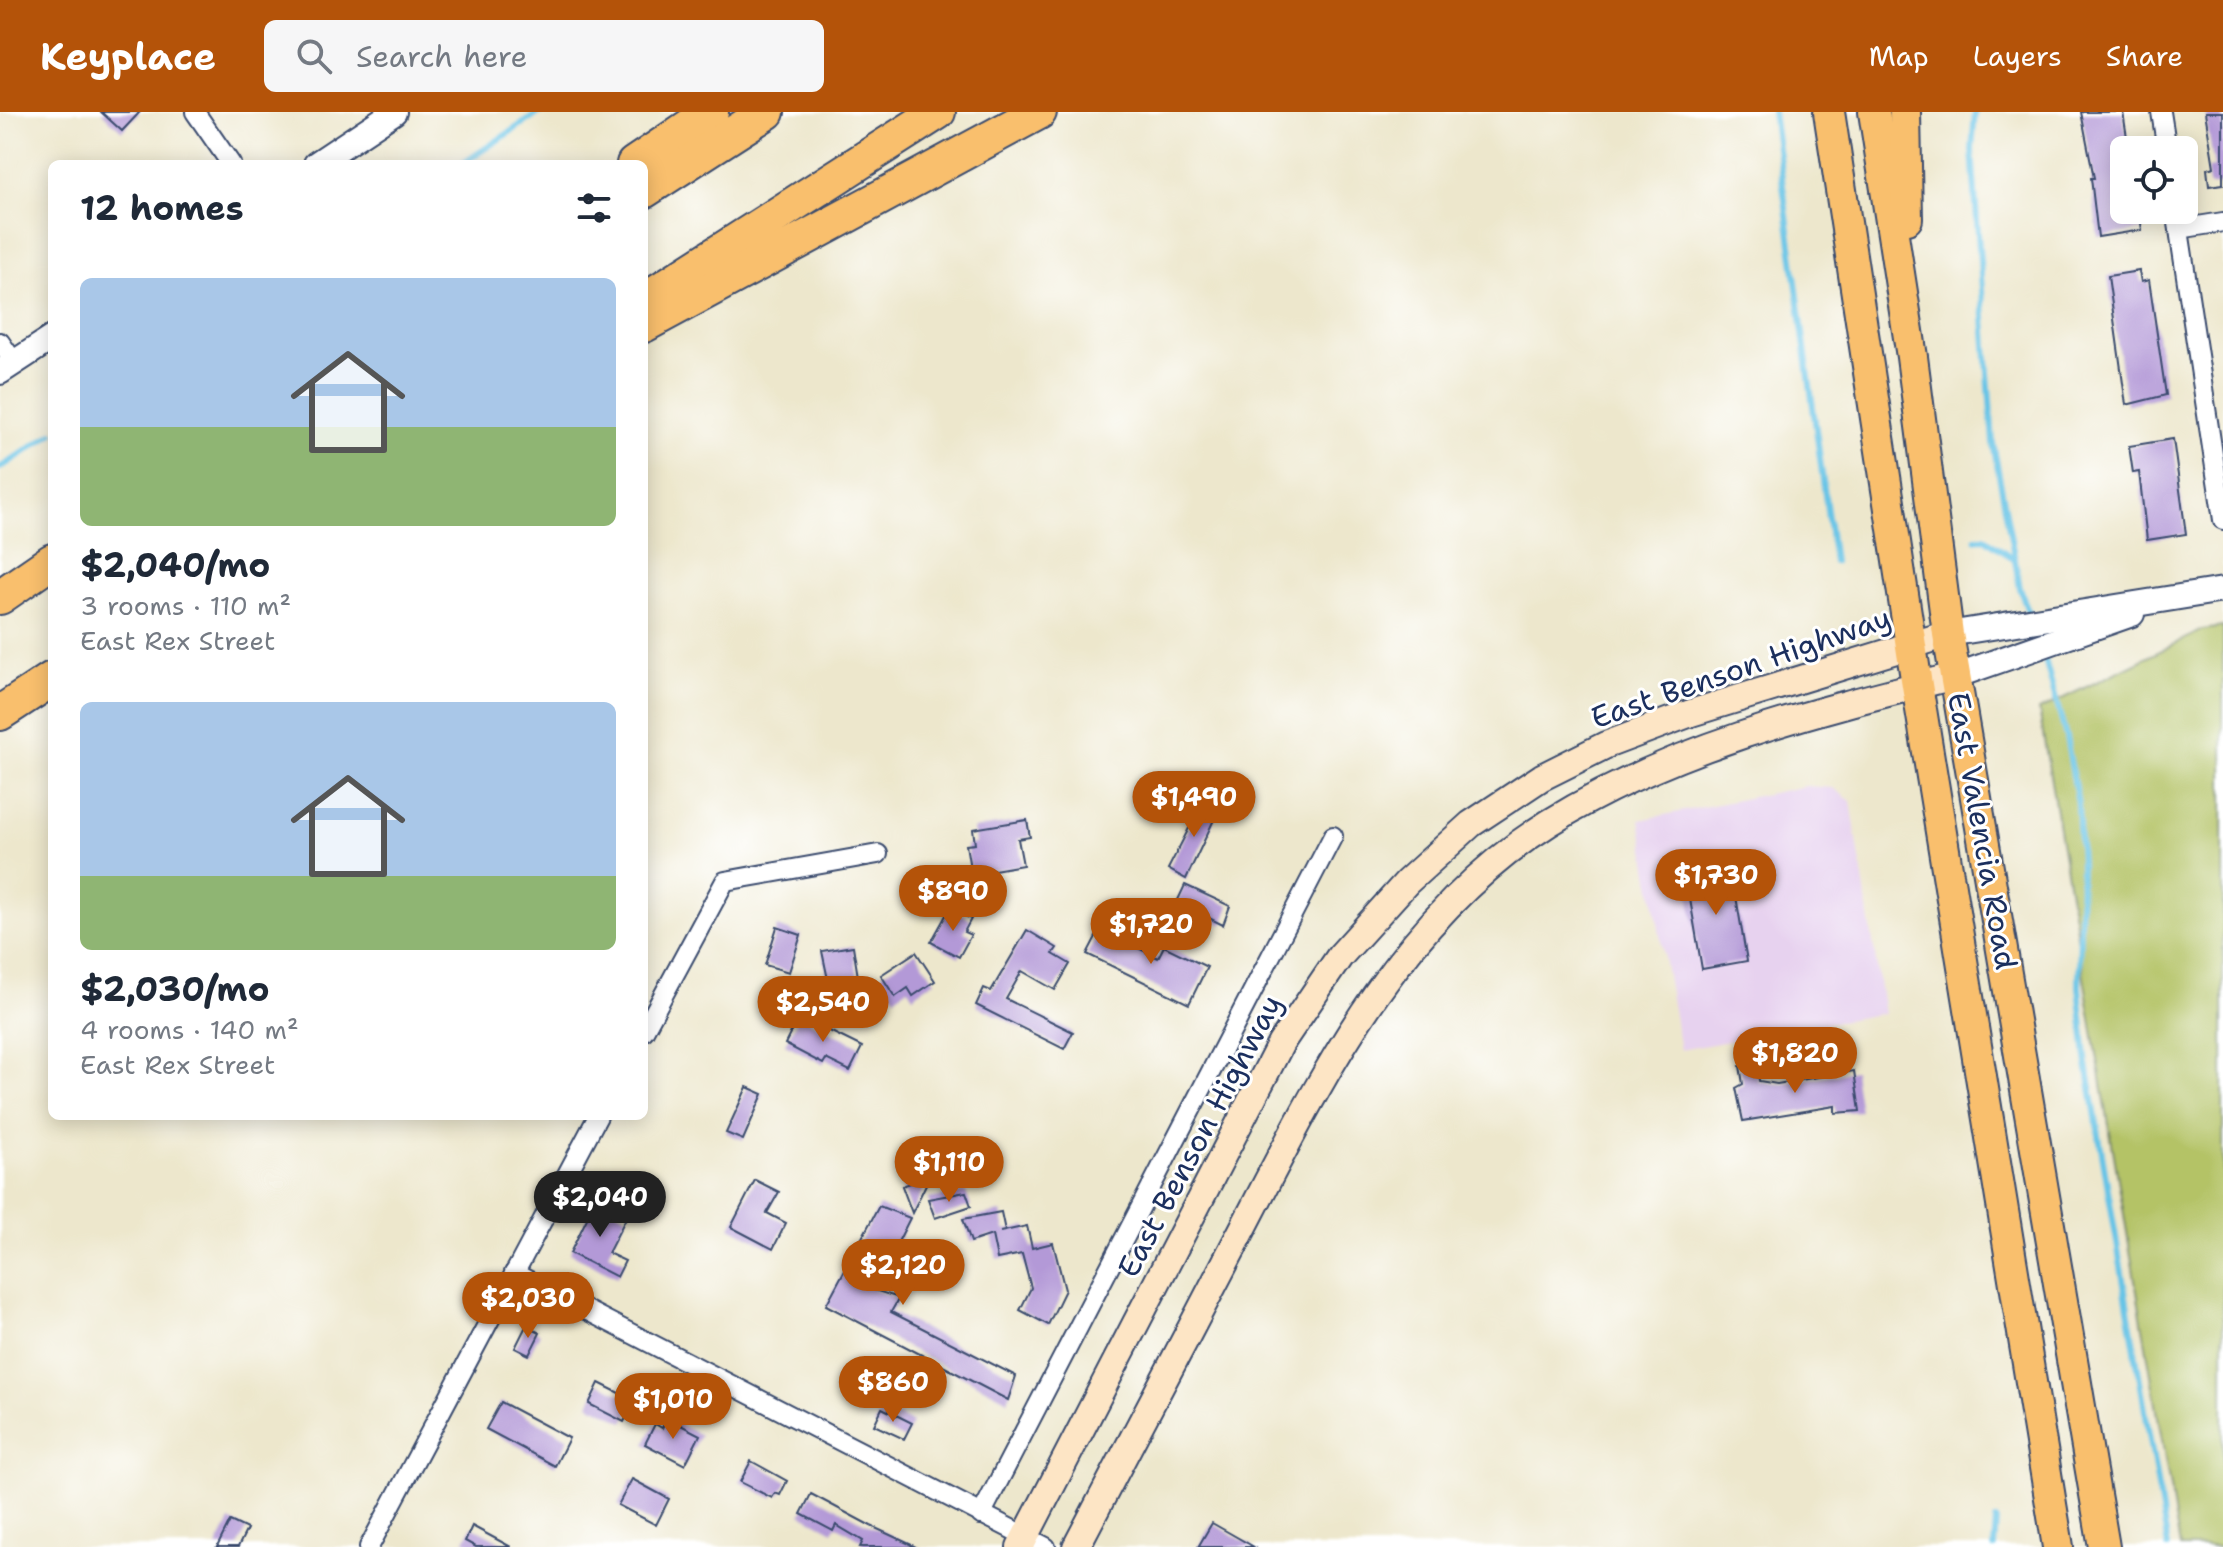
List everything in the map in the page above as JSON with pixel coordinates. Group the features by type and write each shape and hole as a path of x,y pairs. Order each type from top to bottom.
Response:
{"highway":[{"path":"640,160 711,112"},
{"path":"648,188 767,112"},
{"path":"648,297 938,112"},
{"path":"648,323 1039,112"},
{"path":"0,600 48,564"},
{"path":"0,600 48,571"},
{"path":"0,713 48,682"}],"main road":[{"name":"East Valencia Road","path":"1829,112 1917,685 2058,1547"},
{"name":"East Valencia Road","path":"1874,112 1912,357 1948,634 2104,1547"},
{"path":"1905,112 1912,357"},
{"name":"East Benson Highway","path":"1030,1544 1281,1043 1340,956 1407,882 1471,824 1542,777 1606,745 1691,713 1948,634"},
{"name":"East Benson Highway","path":"1076,1547 1323,1076 1391,970 1459,893 1548,824 1633,777 1714,743 1955,676"}],"street":[{"path":"195,112 228,160"},
{"path":"322,160 394,112"},
{"path":"2161,112 2165,136"},
{"path":"2179,229 2223,222"},
{"path":"2178,224 2216,420 2223,520"},
{"path":"0,342 7,367 48,341"},
{"path":"1948,634 2013,621 2223,590"},
{"path":"1955,676 2180,597"},
{"name":"East Benson Highway","path":"981,1515 1333,836"},
{"path":"648,1024 725,881 878,854"},
{"path":"369,1547 596,1120"},
{"path":"514,1273 981,1515 1030,1544"}],"shaded area":[{"path":"1806,786 1833,788 1851,801 1884,1013 1680,1050 1640,820"}],"green space":[{"path":"2223,627 2223,1547 2180,1547 2039,710 2203,630"}],"building":[{"path":"101,112 140,112 122,131"},
{"path":"2081,112 2123,112 2127,136 2110,136 2110,224 2141,224 2142,230 2098,237 2091,178 2094,178"},
{"path":"2205,112 2223,112 2223,184 2209,186 2207,169 2214,167"},
{"path":"2139,271 2141,282 2149,280 2166,395 2126,405 2108,276"},
{"path":"2173,439 2186,534 2147,540 2139,472 2133,473 2129,446"},
{"path":"1204,799 1220,807 1186,879 1168,869"},
{"path":"1027,820 1030,837 1018,839 1023,865 971,874 966,845 975,844 973,829"},
{"path":"1731,867 1747,961 1702,969 1685,870 1701,868 1702,872"},
{"path":"1185,885 1230,906 1223,925 1177,902"},
{"path":"950,908 971,919 964,932 971,935 959,957 931,942"},
{"path":"777,927 801,935 789,972 765,965"},
{"path":"1100,929 1158,958 1164,946 1207,967 1189,1004 1087,954"},
{"path":"1027,930 1057,948 1053,954 1070,964 1055,990 1022,971 1006,999 1073,1032 1064,1049 976,1005 984,988 991,991"},
{"path":"853,946 859,983 830,989 822,951"},
{"path":"916,952 935,981 913,996 908,988 895,997 881,975"},
{"path":"799,1016 862,1047 850,1071 826,1059 823,1064 785,1044"},
{"path":"1757,1063 1759,1081 1777,1084 1854,1071 1860,1111 1835,1113 1835,1106 1743,1121 1736,1088 1743,1084 1740,1066"},
{"path":"747,1087 763,1094 743,1140 726,1133"},
{"path":"930,1176 912,1213 902,1186"},
{"path":"755,1180 779,1192 767,1213 786,1223 773,1249 731,1227"},
{"path":"966,1192 971,1206 935,1218 928,1199"},
{"path":"596,1200 627,1216 608,1253 625,1261 617,1277 570,1253"},
{"path":"879,1206 910,1218 874,1290 899,1298 891,1312 1016,1376 1008,1400 826,1305"},
{"path":"1001,1212 1005,1231 1027,1226 1032,1248 1053,1243 1065,1290 1048,1325 1020,1310 1031,1288 1022,1254 997,1259 992,1235 971,1242 963,1219"},
{"path":"526,1326 540,1333 529,1355 515,1348"},
{"path":"599,1383 635,1401 624,1422 589,1404"},
{"path":"501,1402 569,1438 555,1466 486,1429"},
{"path":"882,1408 912,1423 904,1439 874,1425"},
{"path":"667,1418 700,1435 685,1465 645,1444 655,1424 662,1428"},
{"path":"751,1461 787,1481 780,1495 775,1493 772,1498 740,1482"},
{"path":"632,1479 669,1499 656,1525 618,1505"},
{"path":"811,1494 916,1547 860,1547 863,1541 836,1525 833,1531 801,1514"},
{"path":"230,1521 247,1529 238,1547 217,1547"},
{"path":"1212,1523 1254,1547 1198,1547"},
{"path":"472,1526 511,1547 476,1547 465,1541"}],"waterway":[{"path":"468,160 540,112"},
{"path":"1773,112 1834,562"},
{"path":"1975,112 1972,150 1993,443 2020,588 2029,615"},
{"path":"0,468 48,437"},
{"path":"1976,539 1985,538 2015,560"},
{"path":"2043,652 2066,737 2078,804 2081,864 2079,987 2086,1058 2168,1547"},
{"path":"1994,1547 1996,1520"}]}
